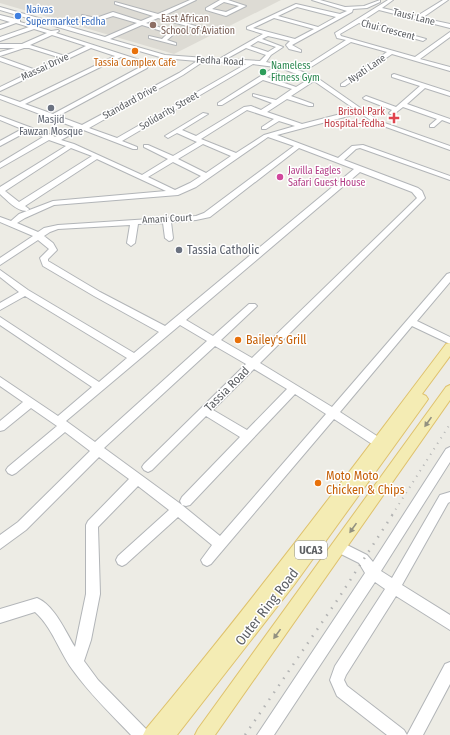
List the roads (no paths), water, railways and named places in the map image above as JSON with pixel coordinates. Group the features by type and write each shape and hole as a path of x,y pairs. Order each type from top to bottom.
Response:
{"main road":[{"name":"UCA3","path":"152,735 214,660 450,347"},
{"name":"Outer Ring Road","path":"166,735 292,574 450,361"},
{"name":"Outer Ring Road","path":"204,735 340,547 450,390"},
{"path":"207,683 214,660"}],"street":[{"path":"106,39 194,0"},
{"path":"208,2 215,4 226,0 244,6 228,14 224,14 208,9 215,4"},
{"path":"268,0 279,0"},
{"path":"314,0 346,8 371,5 378,0"},
{"path":"358,21 391,0"},
{"path":"418,18 446,0"},
{"path":"117,3 203,30"},
{"path":"294,41 249,28 296,5 340,16"},
{"name":"Fedha Road","path":"0,8 165,56 202,60 253,62 281,66 314,78 382,125 450,147"},
{"path":"262,63 269,54 280,47 289,45 317,28 350,11 346,8"},
{"name":"Tausi Lane","path":"378,8 450,26"},
{"path":"96,20 113,14 172,33 172,35 162,41"},
{"path":"0,16 119,56 145,63 147,66 53,116"},
{"path":"84,16 105,23"},
{"path":"272,16 317,28"},
{"path":"0,27 18,21"},
{"name":"Chui Crescent","path":"350,40 339,37 337,34 358,21 423,39"},
{"path":"0,39 35,27"},
{"path":"0,54 12,51 65,27"},
{"path":"219,61 267,34"},
{"name":"Tausi Lane","path":"416,59 450,34"},
{"path":"151,37 174,44"},
{"path":"257,39 280,47"},
{"path":"309,66 350,40 450,69"},
{"path":"105,51 120,43"},
{"path":"289,45 291,48 299,51"},
{"path":"0,46 28,46 66,58"},
{"name":"Massai Drive","path":"0,89 91,46"},
{"path":"245,46 269,54"},
{"path":"2,59 12,51"},
{"name":"Nyati Lane","path":"343,85 391,52"},
{"path":"20,104 119,56"},
{"path":"2,59 36,72"},
{"name":"Standard Drive","path":"0,166 53,138 82,127 181,74 202,60"},
{"name":"Solidarity Street","path":"117,141 253,62"},
{"path":"220,104 281,66"},
{"path":"394,76 450,94"},
{"path":"264,78 297,89"},
{"path":"262,112 275,102 314,78"},
{"path":"0,80 11,84"},
{"path":"396,108 424,85"},
{"path":"255,95 275,102"},
{"path":"286,96 311,105"},
{"path":"0,97 135,148"},
{"path":"366,98 396,108 450,121"},
{"path":"143,177 173,159 243,108 252,108 300,126"},
{"path":"11,224 22,216 52,203 175,193 193,185 271,134 360,111"},
{"path":"168,136 205,114"},
{"path":"264,128 279,118"},
{"path":"432,126 441,118"},
{"path":"2,120 53,138 116,164 175,193"},
{"path":"0,144 27,129"},
{"path":"178,131 236,156"},
{"path":"12,470 100,387 359,169 271,134"},
{"path":"30,213 19,206 1,190 72,146"},
{"path":"146,146 207,176"},
{"name":"Amani Court","path":"0,262 39,237 47,230 58,227 196,218 207,215 298,146"},
{"path":"339,161 354,147 361,146 450,178"},
{"path":"19,206 97,156"},
{"path":"108,169 116,164"},
{"name":"Tassia Road","path":"148,467 421,198 419,193 415,190 359,169"},
{"path":"0,219 48,242 53,248 44,258 46,264 97,294 166,331"},
{"path":"167,220 169,238"},
{"path":"131,243 135,221"},
{"path":"0,273 25,292 134,358"},
{"path":"207,560 334,414 450,276"},
{"path":"0,308 25,292"},
{"path":"0,543 22,526 97,450 252,306"},
{"path":"0,320 100,387"},
{"path":"179,320 294,388 379,442"},
{"path":"412,322 450,341"},
{"path":"0,381 62,424 137,480 182,505 221,544"},
{"path":"122,560 182,505 294,388"},
{"path":"0,427 31,402"},
{"path":"205,410 248,436"},
{"path":"265,735 373,573 450,452"},
{"path":"76,663 84,640 93,594 92,525 137,480"},
{"path":"399,735 342,691 337,680 340,671 394,587 444,499 450,497"},
{"path":"340,547 363,560 373,573 450,623"},
{"path":"0,616 37,605 47,614 76,663 93,685 142,735"},
{"path":"415,735 450,669"}],"railway":[{"path":"392,515 450,424"},
{"path":"245,735 338,599 393,514"}],"place":[{"name":"Naivas Supermarket Fedha","path":"18,16"},
{"name":"East African School of Aviation","path":"153,25"},
{"name":"Tassia Complex Cafe","path":"135,51"},
{"name":"Nameless Fitness Gym","path":"263,72"},
{"name":"Masjid Fawzan Mosque","path":"51,108"},
{"name":"Bristol Park Hospital-fedha","path":"394,118"},
{"name":"Javilla Eagles Safari Guest House","path":"280,177"},
{"name":"Tassia Catholic","path":"179,250"},
{"name":"Bailey's Grill","path":"238,340"},
{"name":"Moto Moto Chicken & Chips","path":"318,483"}]}
